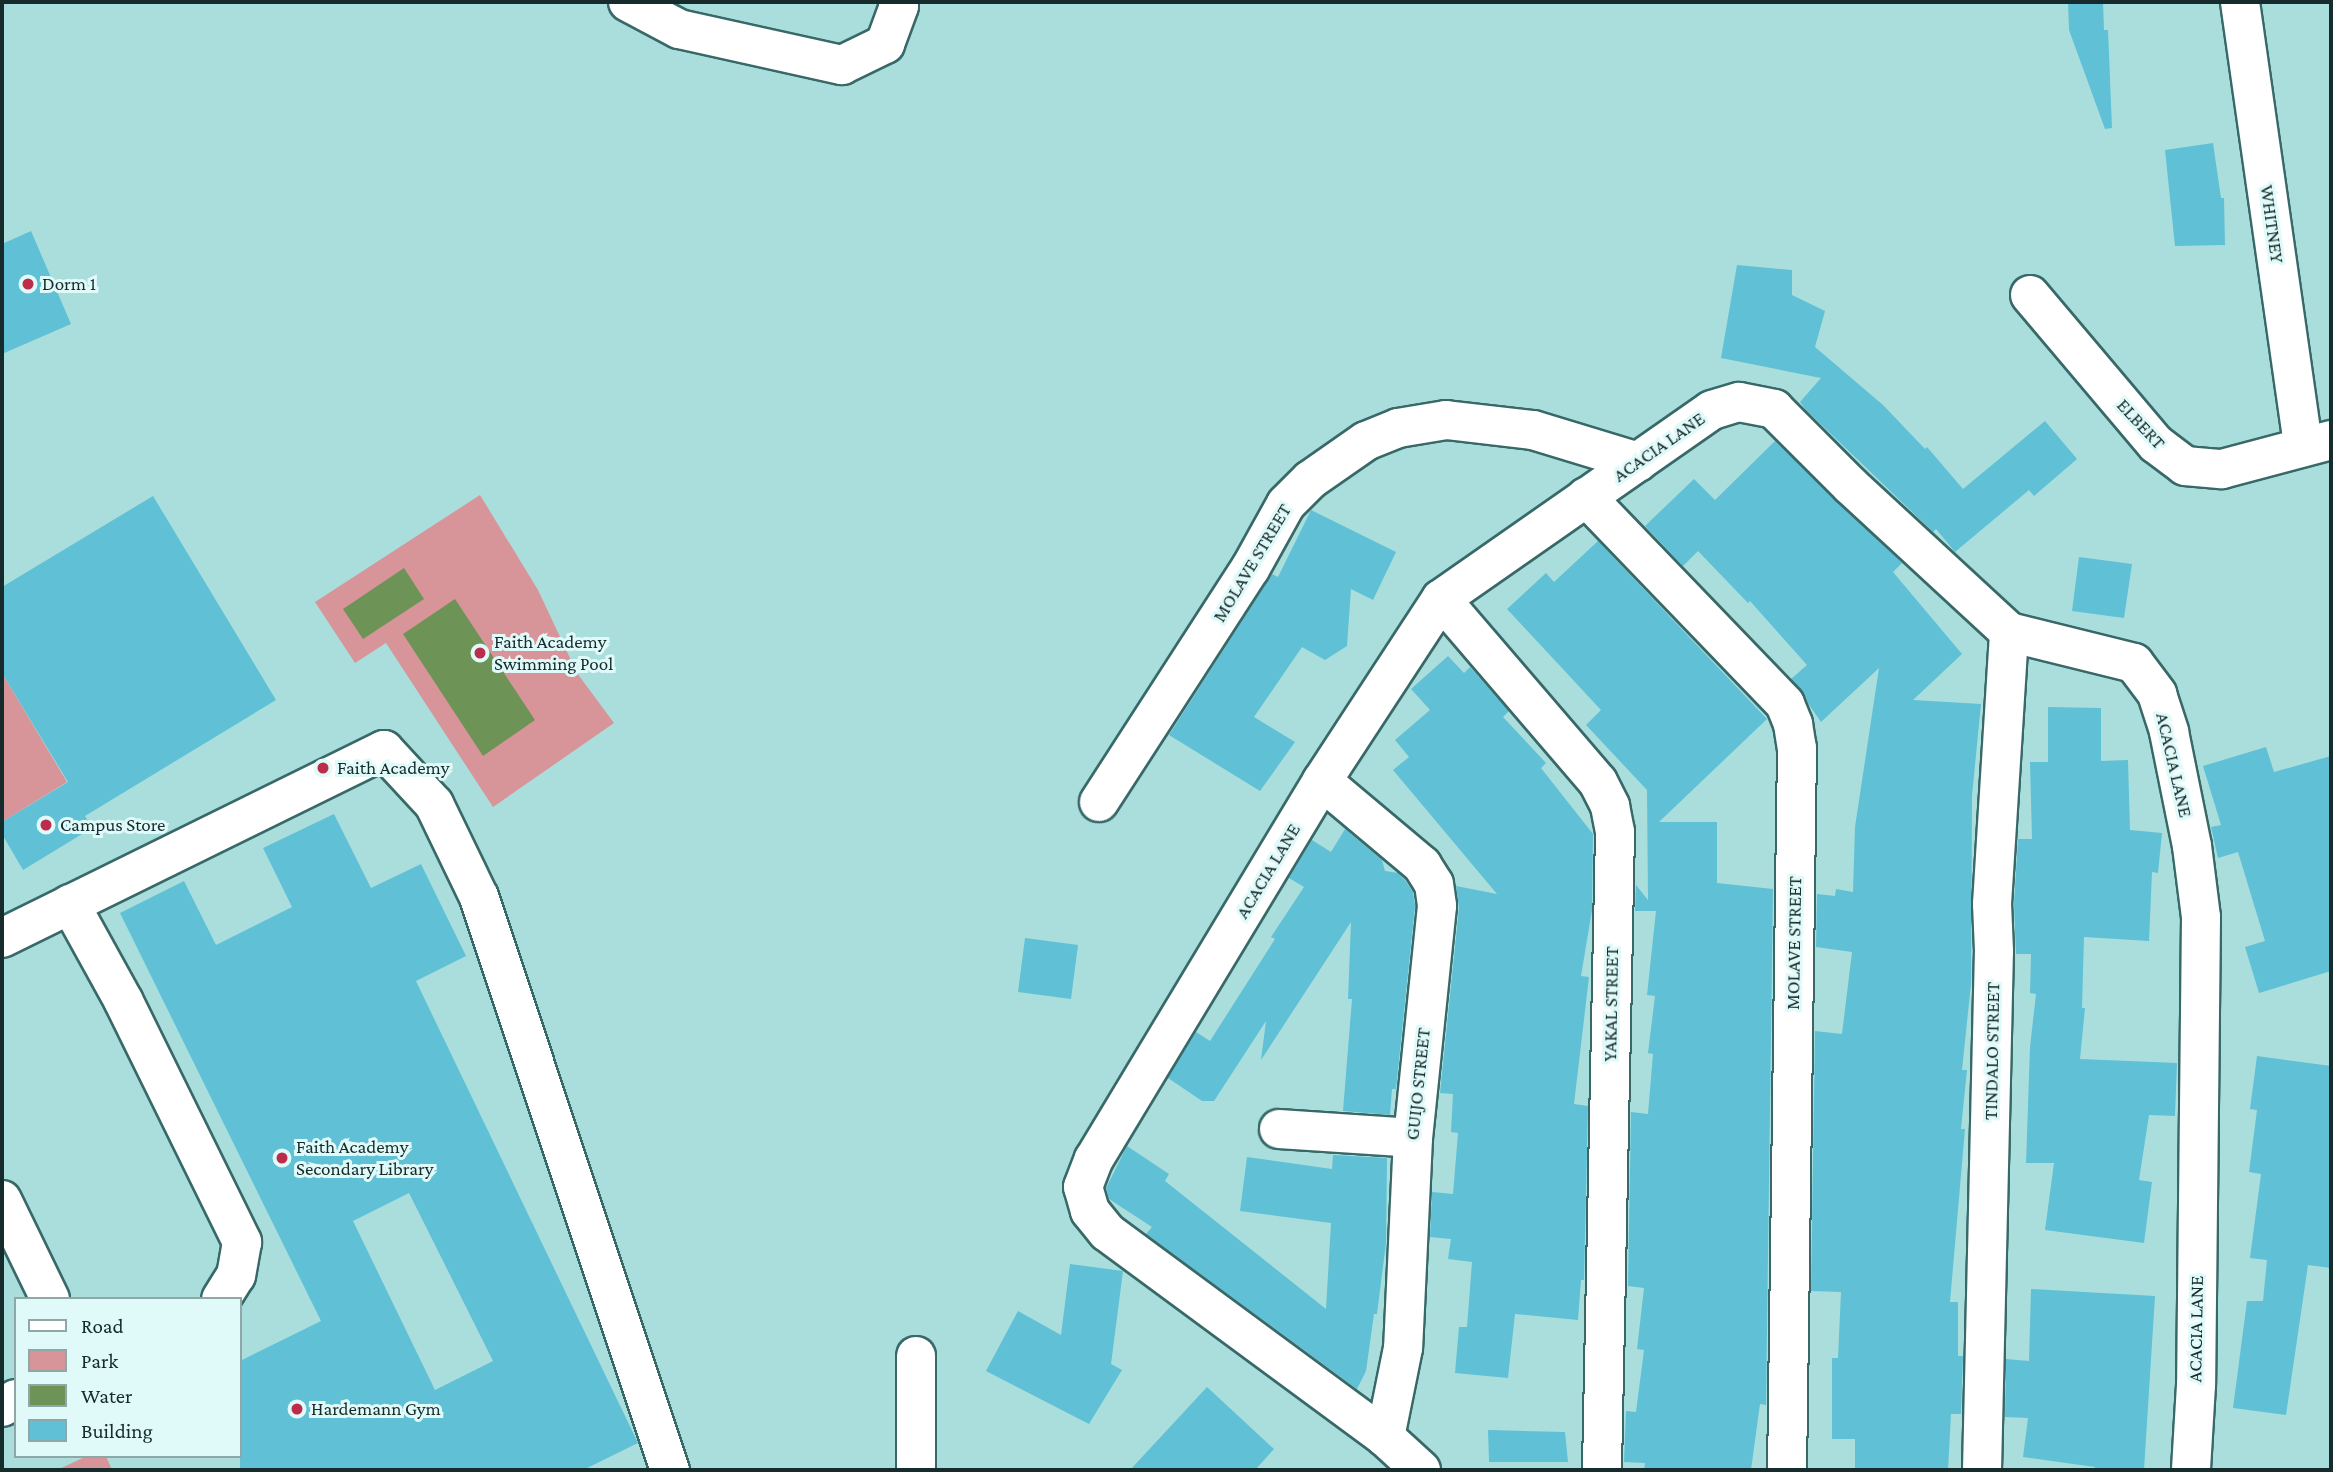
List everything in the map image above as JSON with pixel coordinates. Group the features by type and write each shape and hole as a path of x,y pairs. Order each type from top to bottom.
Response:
{"street":[{"path":"628,2 679,29 842,65 885,44 898,2"},
{"name":"WHITNEY","path":"2251,3 2317,443"},
{"name":"ELBERT","path":"2030,295 2155,444 2185,466 2222,469 2317,443"},
{"name":"ACACIA LANE","path":"1421,1470 1385,1437 1107,1233 1090,1211 1083,1187 1094,1159 1322,781 1441,599 1712,410 1739,402 1774,409 1851,486 2009,632 2134,663 2157,694 2169,732 2192,846 2201,917 2196,1385 2191,1470"},
{"name":"MOLAVE STREET","path":"1099,802 1250,569 1286,504 1310,480 1366,441 1398,428 1446,420 1533,430 1638,462"},
{"name":"MOLAVE STREET","path":"1586,497 1785,705 1793,724 1797,748 1787,1470"},
{"name":"YAKAL STREET","path":"1441,599 1598,782 1610,806 1615,832 1602,1470"},
{"name":"TINDALO STREET","path":"1982,1470 1994,951 1992,904 2009,632"},
{"path":"2,938 384,750 434,804 479,897 670,1470"},
{"name":"GUIJO STREET","path":"1322,781 1422,865 1434,884 1437,906 1412,1138 1403,1348 1385,1437"},
{"path":"70,904 123,1000 242,1242 236,1275 222,1297"},
{"path":"1279,1129 1412,1138"},
{"path":"2,1200 49,1297"},
{"path":"916,1356 916,1470"}],"green space":[{"name":"Faith Academy Swimming Pool","path":"480,495 538,590 577,673 614,723 493,807 386,643 355,663 315,602"},
{"path":"2,673 67,782 2,822"},
{"path":"83,1458 107,1458 112,1470 57,1470"}],"water":[{"path":"404,568 424,599 363,639 343,609"},
{"path":"455,599 535,720 483,756 403,634"}],"building":[{"path":"2068,2 2103,2 2104,30 2108,30 2112,128 2105,129 2069,30"},
{"path":"2213,143 2221,198 2224,198 2225,245 2175,246 2165,150"},
{"name":"Dorm 1","path":"31,231 71,324 2,354 2,244"},
{"path":"1737,265 1792,270 1792,295 1825,311 1815,347 1883,405 1925,449 1927,447 1963,489 2045,421 2077,459 2034,496 2029,490 1955,552 1936,529 1933,532 1806,410 1800,402 1821,378 1721,358"},
{"path":"1775,441 1902,563 1893,572 1962,654 1913,700 1981,704 1972,796 1971,984 1962,1070 1967,1070 1961,1129 1965,1129 1950,1302 1958,1302 1958,1356 1963,1356 1961,1414 1951,1414 1948,1470 1855,1470 1855,1439 1832,1439 1832,1358 1838,1358 1841,1292 1811,1291 1815,1031 1842,1034 1852,952 1816,947 1817,894 1835,896 1836,889 1853,892 1855,827 1879,668 1821,722 1791,679 1807,665 1750,601 1748,603 1698,551 1683,566 1645,526 1694,479 1715,500"},
{"path":"153,496 276,700 85,816 92,828 23,870 2,834 2,822 68,782 2,673 2,587"},
{"path":"1311,510 1396,552 1373,600 1351,589 1347,646 1325,660 1302,647 1254,717 1295,742 1260,791 1169,735 1272,574 1278,577"},
{"path":"1598,541 1767,719 1659,822 1717,822 1717,883 1773,889 1766,1405 1760,1404 1751,1470 1644,1470 1645,1463 1624,1462 1626,1411 1636,1412 1644,1350 1637,1349 1644,1288 1628,1286 1631,1112 1648,1114 1653,1054 1648,1053 1655,996 1647,995 1656,911 1635,911 1636,885 1648,900 1647,790 1586,725 1601,710 1507,609 1546,573 1554,582"},
{"path":"2079,557 2132,564 2124,618 2072,611"},
{"path":"1448,656 1464,673 1470,667 1509,711 1503,717 1546,763 1541,768 1593,834 1592,910 1581,976 1589,977 1574,1104 1588,1106 1584,1280 1581,1280 1578,1320 1515,1314 1508,1378 1455,1373 1459,1327 1467,1327 1472,1262 1448,1259 1451,1239 1430,1237 1432,1192 1453,1194 1458,1133 1451,1132 1453,1094 1440,1093 1459,908 1456,886 1497,894 1393,770 1409,757 1395,740 1430,710 1411,689"},
{"path":"2048,707 2101,708 2101,761 2128,760 2130,830 2162,833 2158,873 2152,872 2149,941 2084,937 2082,1008 2085,1008 2080,1059 2177,1063 2175,1116 2149,1115 2139,1180 2152,1182 2144,1243 2045,1230 2054,1163 2026,1163 2030,1047 2036,994 2030,993 2031,954 2016,954 2014,904 2018,839 2032,839 2030,762 2048,762"},
{"path":"2266,747 2274,772 2331,756 2331,971 2259,993 2245,947 2265,941 2238,852 2218,858 2211,827 2221,825 2203,766"},
{"path":"334,814 371,888 421,864 466,956 416,981 638,1443 583,1470 240,1470 242,1360 321,1321 120,913 184,881 216,945 292,907 263,848","holes":["409,1193 493,1361 435,1390 353,1221"]},
{"path":"1345,829 1382,860 1385,871 1398,873 1413,892 1415,906 1396,1089 1392,1089 1390,1115 1343,1111 1352,999 1348,999 1351,922 1261,1060 1266,1021 1214,1101 1202,1101 1168,1078 1196,1032 1210,1041 1275,939 1271,937 1304,887 1289,878 1312,840 1331,852"},
{"path":"1025,938 1078,945 1071,999 1018,992"},
{"path":"2257,1056 2331,1066 2331,1268 2308,1265 2286,1415 2233,1408 2247,1301 2263,1301 2267,1260 2250,1258 2261,1174 2249,1172 2257,1110 2250,1109"},
{"path":"1127,1146 1169,1174 1165,1181 1326,1309 1331,1223 1240,1211 1247,1157 1332,1169 1333,1155 1387,1158 1386,1243 1377,1314 1374,1314 1366,1371 1357,1389 1146,1234 1152,1227 1109,1199 1106,1188"},
{"path":"1070,1264 1123,1271 1111,1364 1122,1370 1089,1424 986,1371 1018,1311 1061,1335"},
{"path":"2031,1289 2155,1296 2144,1470 2094,1470 2095,1467 2023,1457 2028,1418 2005,1417 2006,1359 2029,1361"},
{"path":"1207,1387 1274,1449 1255,1470 1130,1470"},
{"path":"1488,1430 1565,1432 1568,1462 1489,1462"}],"place":[{"name":"Dorm 1","path":"28,284"},
{"name":"Faith Academy Swimming Pool","path":"480,653"},
{"name":"Faith Academy","path":"323,768"},
{"name":"Campus Store","path":"46,825"},
{"name":"Faith Academy Secondary Library","path":"282,1158"},
{"name":"Hardemann Gym","path":"297,1409"}]}
